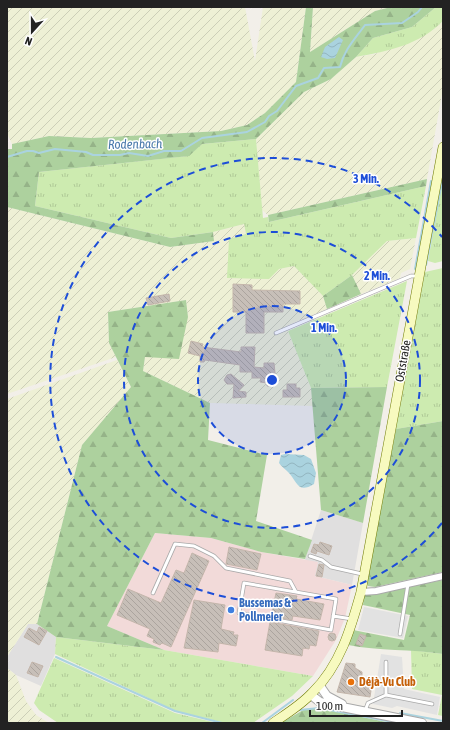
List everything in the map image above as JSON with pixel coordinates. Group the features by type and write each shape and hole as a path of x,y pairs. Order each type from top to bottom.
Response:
{"main road":[{"name":"Oststraße","path":"273,723 320,686 338,658 354,619 361,592 443,147"}],"street":[{"path":"361,592 376,591 443,576"},
{"path":"320,686 328,696 337,703 352,708"},
{"path":"311,694 320,702 422,723"}],"lane":[{"path":"276,333 411,276 419,276"},
{"path":"153,593 175,544 194,546 214,556 226,568 290,581 296,592"},
{"path":"310,556 322,560 331,567 364,574"},
{"path":"244,583 296,592 336,599 331,630 239,614 244,583"},
{"path":"400,634 408,584"},
{"path":"334,616 354,619"},
{"path":"386,662 386,695"},
{"path":"365,711 368,703 386,695 432,704"}],"shaded area":[{"path":"321,510 363,523 352,585 315,576 305,559"},
{"name":"Bussemas & Pollmeier","path":"155,533 211,538 261,552 318,562 315,576 352,585 345,618 336,640 313,676 164,650 107,626"},
{"path":"364,607 408,616 403,638 358,630"},
{"path":"28,624 37,624 56,637 55,654 41,686 16,675 7,668 7,657"},
{"path":"381,654 402,657 404,689 440,697 437,715 397,706 392,708 373,704"}],"green space":[{"path":"7,7 245,7 255,61 263,7 306,7 296,82 265,113 247,125 221,131 91,138 49,136 12,144 7,133"},
{"path":"306,7 313,7 310,52 375,11 391,7 436,7 412,27 373,38 356,57 331,79 304,92 256,139 202,144 189,156 39,172 35,206 171,238 213,232 214,241 170,247 7,207 7,149 12,149 12,144 49,136 91,138 221,131 247,125 265,113 296,82"},
{"path":"313,7 391,7 375,11 310,52"},
{"path":"436,7 443,7 443,21 424,36 403,46 356,57 373,38 412,27"},
{"path":"443,21 443,88 427,179 268,215 262,210 256,139 304,92 331,79 356,57 375,54 433,30"},
{"path":"256,139 263,218 268,217 269,222 426,186 416,238 387,241 352,275 323,296 294,266 279,269 269,279 227,278 229,239 246,234 244,224 213,232 171,238 35,206 39,172 188,156 202,144"},
{"path":"443,178 443,261 435,263 428,261"},
{"path":"427,179 426,186 269,222 268,215"},
{"path":"7,207 170,247 214,241 213,232 244,224 246,234 279,269 294,266 323,296 327,309 286,326 311,388 313,406 210,403 143,371 145,357 188,317 186,300 108,312 109,343 116,357 7,394"},
{"path":"416,238 410,269 401,273 400,278 361,294 352,275 387,241"},
{"path":"443,268 443,421 396,429 425,272"},
{"path":"352,275 361,294 327,309 323,296"},
{"path":"407,281 387,387 311,388 288,331"},
{"path":"186,300 188,317 179,359 145,357 143,371 210,403 208,440 267,455 256,521 312,540 305,559 261,552 211,538 155,533 107,626 164,650 56,637 37,624 82,445 131,387 109,343 108,312"},
{"path":"117,360 131,387 82,445 37,624 28,624 7,657 7,399"},
{"path":"387,387 363,523 321,510 311,388"},
{"path":"443,421 443,572 375,587 368,586 367,582 396,429"},
{"path":"443,580 443,654 348,645 353,630 404,640 410,615 363,605 364,595"},
{"path":"56,637 164,650 313,676 292,696 253,723 225,723 176,711 55,654"},
{"path":"411,650 443,654 443,716 438,715 442,695 412,689"},
{"path":"54,658 175,713 217,723 58,723 39,710 34,703"},
{"path":"7,668 16,675 26,701 36,715 49,723 7,723"},
{"path":"319,708 391,723 281,723 305,709"}],"water":[{"path":"339,37 343,40 335,58 327,59 321,57 325,47"},
{"path":"281,455 304,455 311,459 316,473 314,484 304,488 298,486 289,473 279,463"}],"building":[{"path":"233,284 252,285 252,290 300,291 300,304 283,304 283,312 264,312 264,333 246,333 246,312 233,312"},
{"path":"169,294 170,301 148,305 146,298"},
{"path":"191,341 203,344 202,347 241,352 241,347 255,347 254,367 264,368 264,363 274,363 276,383 272,383 272,386 267,386 267,383 260,382 261,378 252,378 252,372 240,372 240,365 205,360 204,362 200,362 200,356 188,353"},
{"path":"231,374 244,385 238,391 246,392 246,397 233,398 234,384 227,384 224,380 227,375"},
{"path":"287,384 296,384 296,388 300,388 300,397 283,397 283,390 287,390"},
{"path":"320,542 332,546 329,555 317,551 316,554 311,552 314,544 319,545"},
{"path":"229,547 261,554 257,570 226,564"},
{"path":"192,553 209,561 171,647 162,643 160,645 153,642 154,639 147,636 150,629 117,615 128,589 161,603 176,570 184,573"},
{"path":"319,564 324,565 322,577 316,576"},
{"path":"276,593 297,596 296,599 324,604 320,620 293,616 292,620 271,616"},
{"path":"194,600 225,605 221,629 234,632 233,635 238,635 236,646 219,643 218,652 184,648"},
{"path":"270,622 319,631 316,646 310,645 309,649 303,648 302,656 265,650"},
{"path":"39,627 47,631 39,645 24,637 29,628 37,632"},
{"path":"332,633 335,634 335,640 332,641 329,640 328,637 329,634"},
{"path":"360,634 366,636 362,646 356,644"},
{"path":"32,662 43,666 38,677 27,673"},
{"path":"346,663 355,664 355,668 362,672 362,681 372,684 370,697 337,692"}],"waterway":[{"name":"Rodenbach","path":"7,157 27,151 39,153 55,149 86,152 93,155 120,155 129,153 148,156 164,151 181,151 202,138 247,132 265,122 269,116 277,111 296,86 318,78 324,68 340,67 347,50 365,25 402,23 418,12 422,7"},
{"path":"415,269 431,181"},
{"path":"426,265 442,182"},
{"path":"56,657 175,711 222,723"},
{"path":"262,723 293,700"},
{"path":"300,710 319,708 398,723"},
{"path":"400,713 443,721"}],"place":[{"name":"Bussemas & Pollmeier","path":"231,610"},
{"name":"Déjà-Vu Club","path":"351,682"}]}
